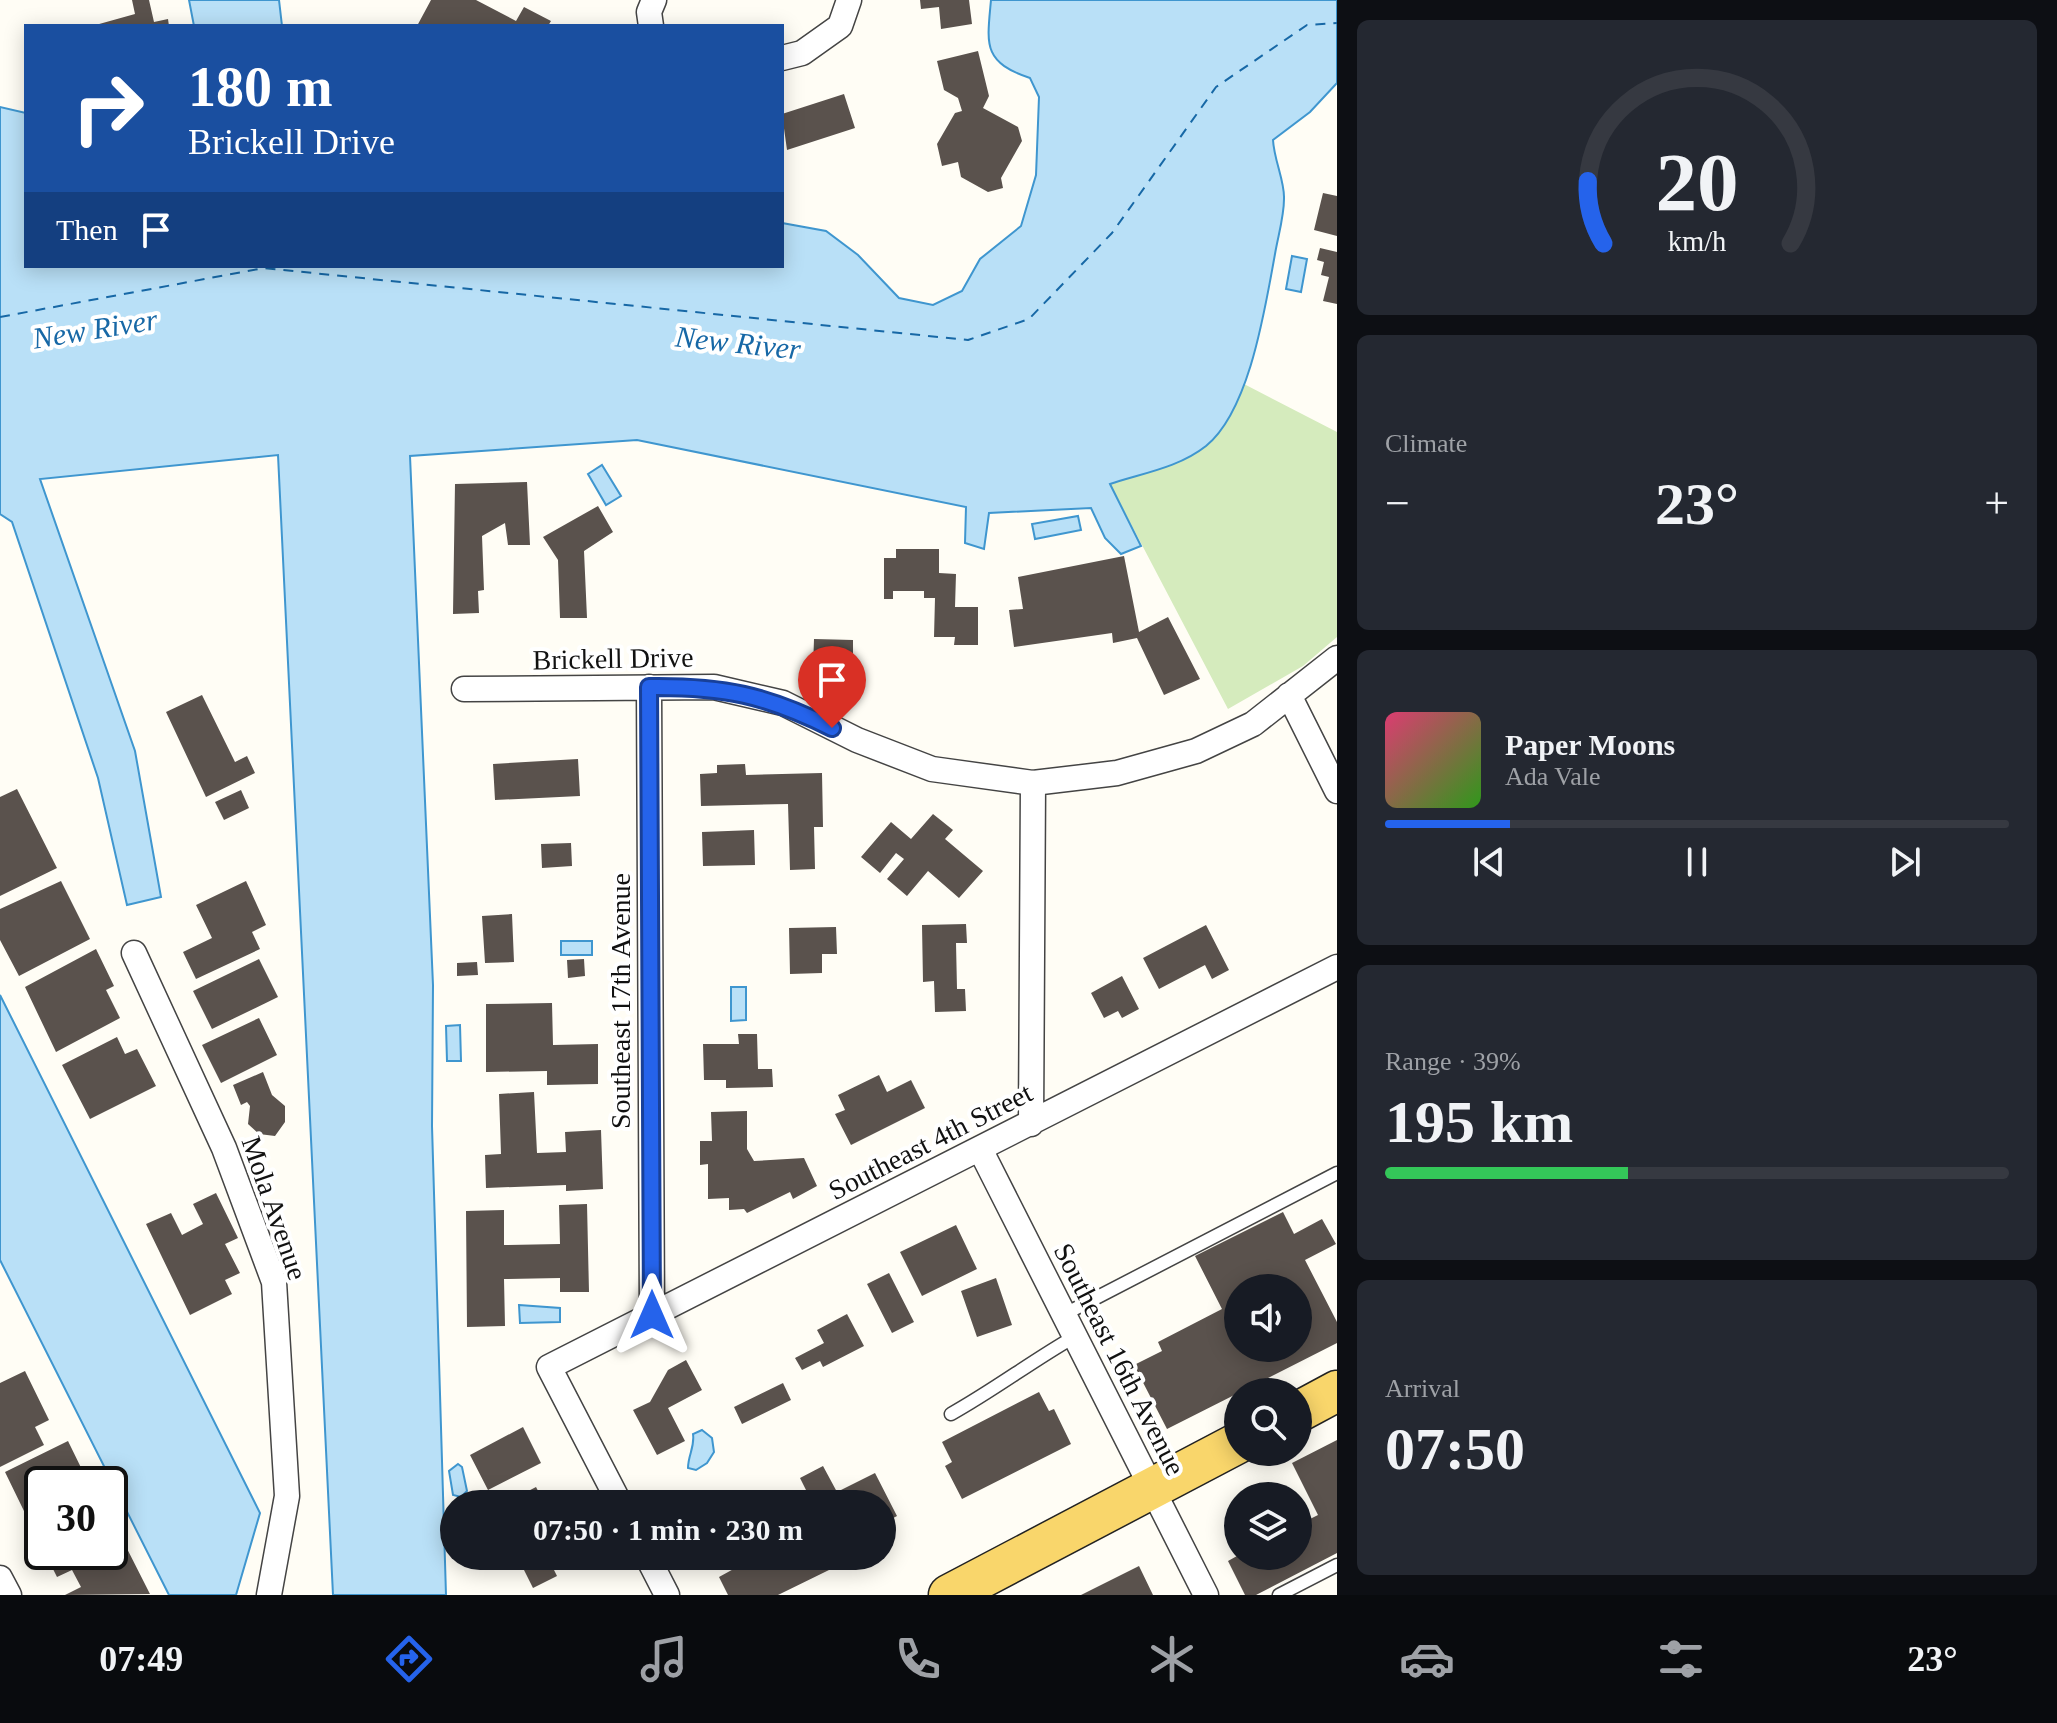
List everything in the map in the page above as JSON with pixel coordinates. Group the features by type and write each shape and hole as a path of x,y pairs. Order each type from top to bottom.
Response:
{"main road":[{"path":"1312,1404 1337,1391"},
{"path":"949,1595 1224,1450"}],"street":[{"path":"651,24 649,12 654,0"},
{"path":"784,58 802,53 840,26 849,0"},
{"name":"Brickell Drive","path":"464,689 714,687 783,703 857,740 932,769 1033,783 1117,773 1196,751 1253,724 1337,658"},
{"name":"Southeast 17th Avenue","path":"649,687 652,1315"},
{"path":"1289,695 1337,791"},
{"path":"1031,1124 1033,783"},
{"name":"Mola Avenue","path":"134,953 224,1148 274,1282 287,1496 269,1595"},
{"name":"Southeast 4th Street","path":"613,1490 549,1367 1337,967"},
{"name":"Southeast 16th Avenue","path":"980,1149 1206,1595"},
{"path":"654,1570 667,1595"},
{"path":"0,1578 9,1595"}],"lane":[{"path":"951,1414 1002,1385 1069,1326 1337,1173"},
{"path":"1279,1595 1337,1565"}],"green space":[{"path":"1244,384 1337,432 1337,637 1303,666 1228,709 1110,484 1157,470 1191,454 1218,428"}],"water":[{"path":"189,0 279,0 282,24 194,24"},
{"name":"New River","path":"991,0 1337,0 1337,83 1310,112 1273,140 1284,192 1283,213 1253,357 1234,408 1221,430 1195,453 1172,465 1110,484 1141,546 1121,554 1105,538 1091,508 989,513 984,549 965,543 966,507 637,440 410,456 433,985 432,1126 443,1490 440,1490 440,1570 445,1570 446,1595 333,1595 278,455 40,479 135,751 161,897 127,905 98,778 12,522 0,514 0,107 24,113 24,268 784,268 784,223 826,231 858,255 899,298 933,305 962,291 980,259 1021,226 1036,175 1039,97 1030,78 1014,72 996,58 989,40"},
{"path":"1292,256 1307,259 1301,292 1286,289"},
{"path":"602,465 621,496 606,505 588,474"},
{"path":"1078,516 1081,530 1035,539 1032,524"},
{"path":"561,941 592,941 592,955 561,955"},
{"path":"731,987 746,987 746,1020 731,1021"},
{"path":"0,995 260,1513 236,1595 169,1595 128,1514 128,1466 104,1466 0,1260"},
{"path":"460,1025 461,1061 447,1061 446,1026"},
{"path":"519,1305 560,1308 560,1322 520,1323"},
{"path":"702,1430 712,1438 714,1452 707,1463 696,1470 688,1468 693,1434"},
{"path":"458,1464 462,1467 467,1490 452,1490 449,1471"}],"building":[{"path":"132,0 149,0 154,22 168,19 169,24 99,24 135,14"},
{"path":"431,0 476,0 516,21 524,7 551,21 549,24 418,24"},
{"path":"920,0 969,0 972,24 941,29 939,7 921,9"},
{"path":"978,51 989,96 983,108 1018,127 1022,141 1001,178 1003,188 988,192 961,177 958,162 942,166 937,144 955,113 962,111 958,98 944,90 937,61"},
{"path":"844,94 855,128 787,150 784,113"},
{"path":"1323,193 1337,196 1337,236 1314,230"},
{"path":"1320,248 1337,252 1337,304 1323,301 1329,277 1321,275 1324,262 1317,260"},
{"path":"527,482 530,545 508,545 505,523 482,536 484,590 478,591 479,613 453,614 455,484"},
{"path":"598,506 613,532 584,551 587,618 560,618 558,560 543,537"},
{"path":"896,549 939,549 939,573 956,574 955,607 978,607 978,645 954,645 955,637 934,637 935,598 924,598 924,591 893,591 893,599 884,599 884,558 896,558"},
{"path":"1124,556 1139,632 1168,617 1200,679 1164,695 1137,638 1113,643 1112,633 1014,647 1009,610 1023,609 1018,577"},
{"path":"814,639 853,640 853,669 813,669"},
{"path":"202,695 235,762 247,756 255,773 206,797 166,712"},
{"path":"578,759 580,796 495,800 493,764"},
{"path":"745,764 746,775 822,773 823,827 814,827 815,869 790,870 788,804 701,806 700,774 717,773 717,765"},
{"path":"17,789 57,868 0,896 0,797"},
{"path":"241,790 249,808 224,820 215,802"},
{"path":"933,814 953,830 945,839 983,871 959,898 928,871 907,896 887,879 904,859 896,853 880,873 861,857 891,822 911,839"},
{"path":"754,830 755,865 703,866 702,832"},
{"path":"571,843 572,866 542,868 541,844"},
{"path":"61,881 90,939 19,976 0,940 0,909"},
{"path":"246,881 266,925 252,932 260,949 196,979 183,952 212,938 196,905"},
{"path":"512,914 514,962 485,963 482,916"},
{"path":"966,924 967,943 956,943 957,989 965,989 966,1011 935,1012 934,981 923,982 922,925"},
{"path":"1206,925 1229,970 1212,979 1205,965 1159,989 1143,958"},
{"path":"836,927 837,954 822,954 822,973 790,974 789,928"},
{"path":"96,949 114,986 106,990 120,1018 56,1052 25,987"},
{"path":"259,959 278,997 212,1029 193,991"},
{"path":"584,959 585,976 568,978 567,960"},
{"path":"477,962 478,975 457,976 457,963"},
{"path":"1122,976 1139,1009 1122,1018 1118,1011 1104,1018 1091,993"},
{"path":"552,1003 553,1045 598,1044 598,1084 547,1085 547,1071 486,1072 486,1004"},
{"path":"259,1018 277,1055 221,1083 202,1045"},
{"path":"738,1034 757,1034 758,1069 772,1069 773,1087 726,1088 726,1080 704,1080 703,1044 739,1044"},
{"path":"117,1037 125,1054 137,1049 156,1086 90,1119 62,1065"},
{"path":"263,1072 272,1095 285,1106 285,1122 275,1136 259,1134 248,1124 250,1106 247,1102 241,1105 233,1085"},
{"path":"879,1075 887,1092 911,1080 925,1108 851,1145 835,1114 845,1110 838,1095"},
{"path":"534,1092 537,1153 566,1152 565,1132 601,1130 603,1189 566,1191 566,1185 486,1188 485,1155 501,1154 499,1094"},
{"path":"747,1111 747,1149 754,1161 804,1158 817,1186 793,1199 790,1192 747,1213 744,1209 729,1210 729,1198 708,1199 708,1164 700,1165 700,1141 712,1141 711,1112"},
{"path":"216,1193 238,1238 225,1244 240,1273 225,1280 232,1294 190,1315 146,1224 171,1213 182,1235 203,1224 193,1204"},
{"path":"587,1204 589,1292 560,1292 560,1278 504,1279 505,1326 467,1327 466,1211 504,1210 504,1245 560,1244 559,1205"},
{"path":"1283,1212 1294,1234 1322,1219 1336,1244 1305,1260 1337,1322 1337,1343 1312,1356 1312,1274 1224,1274 1224,1362 1299,1362 1268,1378 1224,1378 1224,1400 1167,1429 1134,1365 1162,1351 1158,1342 1222,1309 1195,1256"},
{"path":"956,1225 977,1269 922,1296 900,1252"},
{"path":"889,1273 914,1322 892,1333 867,1284"},
{"path":"996,1278 1012,1325 977,1337 961,1291"},
{"path":"847,1314 864,1346 823,1367 820,1361 802,1370 795,1358 824,1343 817,1330"},
{"path":"686,1360 702,1390 668,1408 685,1441 657,1455 633,1410 650,1402 668,1370"},
{"path":"25,1371 49,1420 35,1427 44,1445 0,1467 0,1383"},
{"path":"783,1383 791,1400 742,1424 734,1407"},
{"path":"1039,1392 1049,1411 1054,1409 1071,1444 962,1499 945,1466 952,1462 942,1442"},
{"path":"523,1427 541,1463 488,1490 470,1455"},
{"path":"1337,1440 1337,1553 1312,1566 1312,1518 1318,1515 1312,1503 1312,1482 1302,1482 1294,1466 1312,1466 1312,1453"},
{"path":"68,1441 80,1466 24,1466 24,1511 5,1472"},
{"path":"823,1466 836,1490 806,1490 800,1478"},
{"path":"875,1473 884,1490 841,1490"},
{"path":"128,1551 150,1594 65,1595 81,1587 72,1570 128,1570"},
{"path":"1139,1566 1153,1595 1081,1595"},
{"path":"54,1570 72,1570 57,1577"},
{"path":"524,1570 554,1570 557,1576 533,1588"},
{"path":"732,1570 829,1570 778,1595 728,1595 719,1577"},
{"path":"1232,1570 1304,1570 1256,1595 1245,1595"}],"ferry route":[{"path":"0,317 264,268 968,340 1029,319 1112,233 1216,87 1307,25 1337,23"}],"route":[{"path":"652,1315 649,687 714,687 783,703 832,728"}]}
